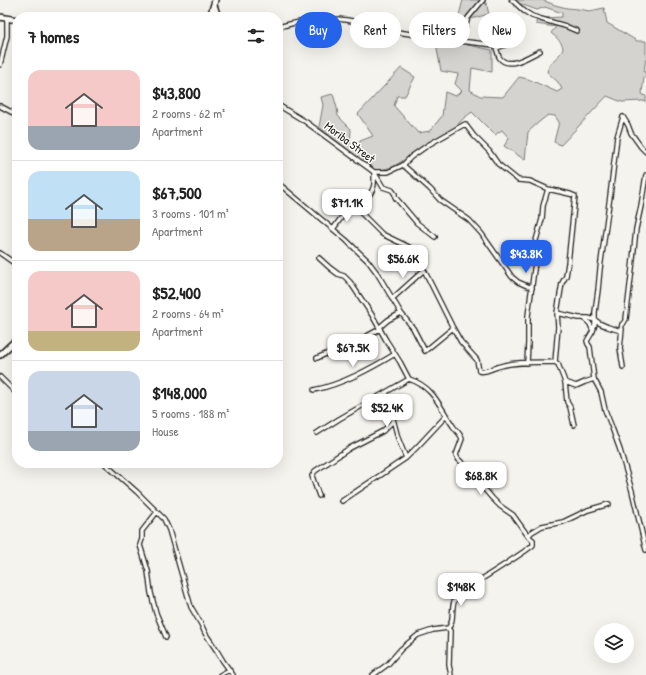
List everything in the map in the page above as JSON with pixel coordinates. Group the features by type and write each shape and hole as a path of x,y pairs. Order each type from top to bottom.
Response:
{"highway":[{"path":"0,16 12,19"},
{"path":"0,355 12,344"}],"street":[{"path":"470,16 483,0"},
{"path":"512,0 524,12 532,16 577,31"},
{"path":"0,64 7,36 7,18"},
{"path":"283,26 313,20 334,19 361,23 409,34"},
{"path":"495,48 499,57 505,62 509,63 526,58 540,51"},
{"path":"0,106 12,112"},
{"name":"Moriba Street","path":"283,108 306,122 374,172 383,187 392,190 395,197 417,223 428,230 435,237"},
{"path":"646,152 631,134 623,117 617,137 600,269 594,331 588,340 594,379 601,392 605,410 620,450 644,532 646,550"},
{"path":"555,362 517,363 483,372 478,371 477,360 461,342 417,257 409,247 382,234 361,214 360,210 362,205 374,187 374,172 388,172 403,165 411,157 428,145 465,124 489,151 498,164 518,180 530,182 548,189 575,196 566,276 562,282 557,313 558,327 555,362 558,364 565,382 567,402 570,407 574,425"},
{"path":"403,165 440,200 469,220 482,233 512,277 518,282 532,288"},
{"path":"557,313 595,320 608,327 621,331 622,324 626,319 636,229 646,175"},
{"path":"283,187 333,229 368,261 377,273 400,313 413,328 425,351 453,328"},
{"path":"527,363 528,316 535,262 535,244 548,189"},
{"path":"333,229 345,213 355,209 360,210"},
{"path":"0,253 12,261"},
{"path":"319,258 350,282 372,315 409,379 417,382 428,390 439,404 461,436 462,439 456,455 458,459 469,469 500,506 513,515 528,536 533,540 533,545 530,548 456,596 452,607 452,622 448,628 433,630 418,635 401,649 388,664 373,675"},
{"path":"392,299 424,270"},
{"path":"316,358 367,336 380,329 381,326 388,320 400,313"},
{"path":"584,318 594,331"},
{"path":"623,324 620,348 623,367"},
{"path":"314,390 332,385 376,366 395,354"},
{"path":"0,377 12,389"},
{"path":"317,433 409,379"},
{"path":"565,382 576,386 594,379"},
{"path":"386,392 398,438 406,458"},
{"path":"342,501 406,458 446,416"},
{"path":"319,496 312,476 315,470 350,448 383,431 393,421"},
{"path":"110,468 164,518 169,530 190,607 199,620 205,633 233,675"},
{"path":"528,536 542,526 563,522 588,510 609,504"},
{"path":"157,512 142,531 140,545 148,571 156,613 166,637"},
{"path":"448,628 450,631 449,665 451,675"},
{"path":"220,675 229,670"}],"shaded area":[{"path":"463,0 478,0 486,3 488,12 478,12 478,17 470,19 470,12 460,12"},
{"path":"508,0 542,0 567,8 590,11 604,8 607,23 637,41 646,41 644,72 646,72 646,77 644,77 642,94 646,96 646,102 622,102 607,96 561,145 554,142 559,122 555,116 548,115 528,132 525,160 504,146 509,138 502,130 495,135 472,112 454,128 393,167 375,171 319,127 323,105 321,97 333,94 338,116 351,129 350,147 359,147 360,141 373,136 358,114 401,68 415,77 405,96 397,96 394,106 418,133 430,131 442,116 445,92 455,96 462,91 455,84 458,74 441,71 437,49 470,48 470,45 492,50 492,72 472,68 470,90 480,96 503,97 519,77 528,79 557,92 562,89 558,82 547,72 549,66 563,50 562,45 551,33 556,27 536,24 537,15 545,18 562,17 562,13 545,7 537,10"}]}
